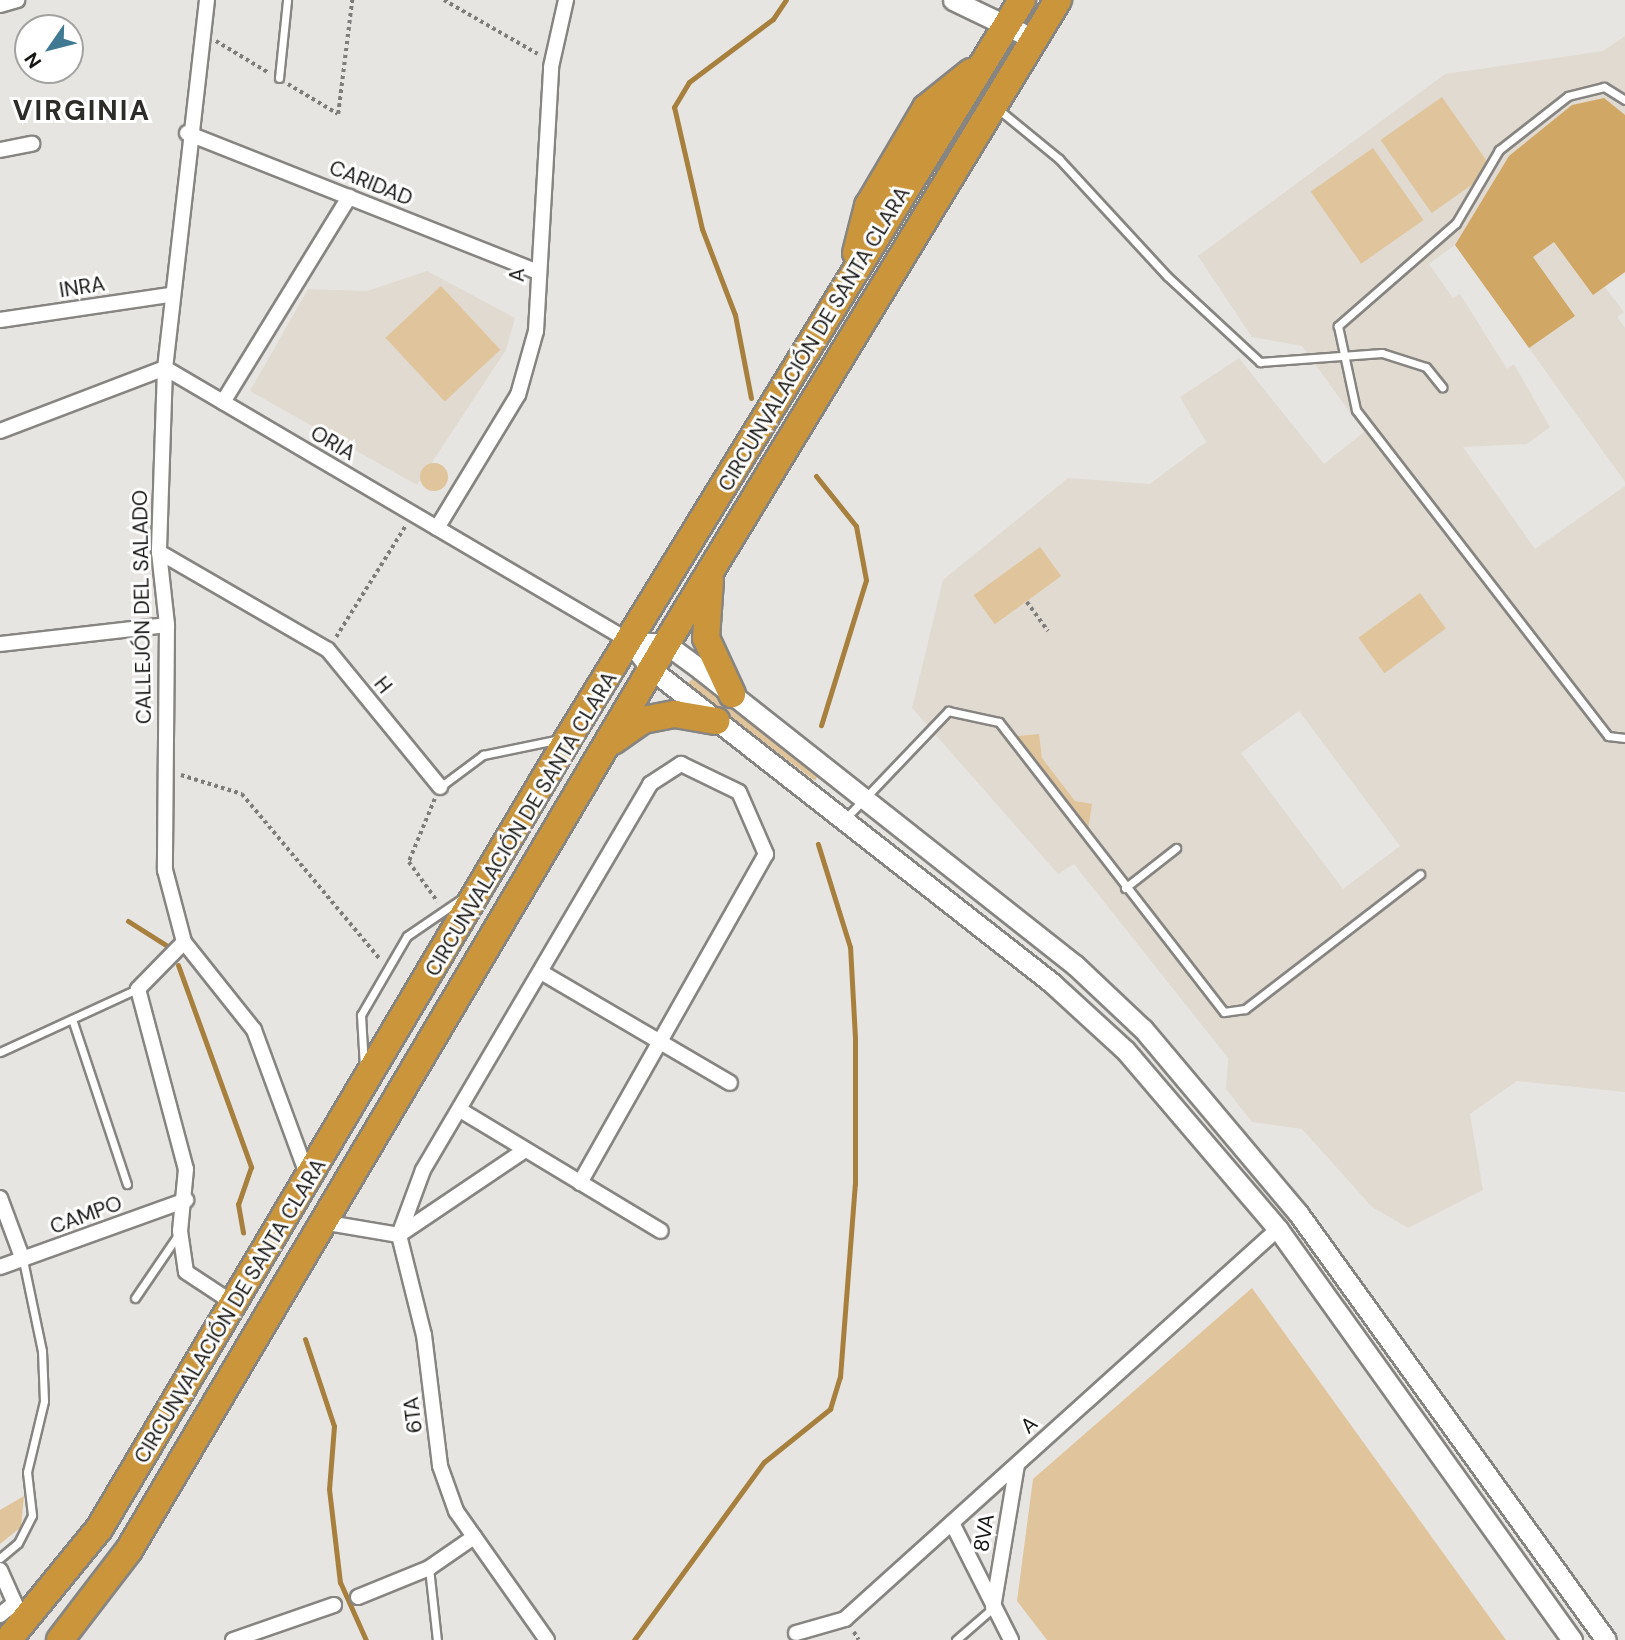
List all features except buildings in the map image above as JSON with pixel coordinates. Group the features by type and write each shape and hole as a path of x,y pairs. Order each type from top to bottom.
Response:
{"highway":[{"path":"1006,26 1022,0"},
{"name":"CIRCUNVALACIÓN DE SANTA CLARA","path":"60,1640 129,1550 713,565 1058,0"},
{"name":"CIRCUNVALACIÓN DE SANTA CLARA","path":"12,1621 99,1529 237,1305 569,737 631,642 850,276 868,206 926,108 987,60 1006,26"},
{"path":"713,565 706,638 732,694"},
{"path":"600,755 643,720 675,714 716,721"}],"main road":[{"path":"953,0 1034,39"},
{"path":"631,642 666,644 1075,965 1143,1029 1298,1213 1606,1640"},
{"path":"631,642 651,669 1052,983 1125,1050 1278,1229 1572,1640"},
{"path":"1548,1607 1570,1591"}],"street":[{"path":"0,5 17,0"},
{"name":"CALLEJÓN DEL SALADO","path":"207,0 206,35 187,133 164,368 159,552 167,625 165,870 184,942 254,1030 289,1110 309,1178"},
{"name":"A","path":"437,528 518,395 536,331 552,62 566,0"},
{"name":"CARIDAD","path":"187,133 538,272"},
{"path":"0,150 32,144"},
{"path":"223,402 349,197"},
{"name":"INRA","path":"0,320 170,295"},
{"path":"0,431 164,368"},
{"name":"ORIA","path":"164,368 631,642"},
{"name":"H","path":"159,552 328,650 440,787"},
{"path":"0,645 167,625"},
{"path":"400,1235 423,1170 461,1111 650,784 681,764 739,792 766,854 580,1183"},
{"path":"184,942 138,989 186,1169 186,1200 180,1231 186,1272 237,1305"},
{"path":"541,972 730,1083"},
{"path":"461,1111 661,1231"},
{"path":"322,1222 400,1235 525,1150"},
{"path":"0,1198 23,1260"},
{"name":"CAMPO","path":"0,1267 186,1200"},
{"name":"A","path":"796,1633 845,1619 1278,1229"},
{"name":"6TA","path":"400,1235 424,1335 440,1466 474,1536 547,1640"},
{"name":"8VA","path":"993,1608 1017,1465"},
{"name":"8VA","path":"952,1523 1011,1640"},
{"path":"358,1597 429,1568 474,1536"},
{"path":"0,1570 12,1621"},
{"path":"233,1640 334,1605"}],"lane":[{"path":"279,78 287,0"},
{"path":"1625,100 1604,87 1568,96 1499,150 1456,223 1338,326 1341,354 1356,410 1608,736 1625,738"},
{"path":"993,105 1059,159 1167,276 1259,362 1382,352 1426,367 1443,387"},
{"path":"844,820 861,798 948,711 999,722 1125,888 1224,1012 1245,1009 1420,873"},
{"path":"440,787 483,755 569,737"},
{"path":"1125,888 1176,848"},
{"path":"365,1088 361,1015 407,936 480,888"},
{"path":"0,1052 138,989"},
{"path":"72,1019 127,1184"},
{"path":"1278,1229 1298,1213"},
{"path":"135,1298 180,1231"},
{"path":"0,1558 18,1543 32,1515 27,1472 44,1401 42,1350 23,1260"},
{"path":"429,1568 437,1640"},
{"path":"956,1640 993,1608"}],"path":[{"path":"206,35 338,114 352,0"},
{"path":"444,0 552,62"},
{"path":"328,650 413,514"},
{"path":"1027,602 1048,631"},
{"path":"165,770 242,794 388,969"},
{"path":"440,787 408,862 444,910"}],"shaded area":[{"path":"1625,36 1625,272 1605,287 1624,312 1617,317 1625,328 1625,482 1455,245 1429,264 1453,298 1460,294 1507,369 1514,364 1550,427 1527,444 1463,447 1535,549 1625,486 1625,1092 1517,1081 1470,1114 1483,1190 1408,1228 1372,1207 1302,1129 1252,1122 1226,1089 1228,1058 1074,864 1058,874 912,708 943,580 1068,478 1150,484 1206,442 1180,397 1239,358 1324,464 1364,432 1302,346 1252,337 1198,256 1445,74 1603,51","holes":["1299,711 1400,846 1343,889 1241,753"]},
{"path":"1442,97 1493,170 1432,213 1381,140"},
{"path":"1604,98 1625,115 1625,272 1593,295 1554,242 1533,257 1575,316 1529,348 1455,245 1509,156 1572,105"},
{"path":"1373,148 1423,220 1361,264 1311,192"},
{"path":"427,271 515,318 506,350 417,485 250,391 308,289 367,291"},
{"path":"441,286 500,350 445,401 385,338"},
{"path":"434,463 444,467 448,477 444,487 434,491 424,487 420,477 424,467"},
{"path":"1040,547 1061,576 995,624 974,595"},
{"path":"1420,593 1446,629 1384,673 1359,638"},
{"path":"694,677 818,775 815,781 687,684"},
{"path":"1039,734 1042,758 1075,801 1092,804 1088,830 1017,736"},
{"path":"1252,1288 1506,1640 1047,1640 1017,1601 1033,1479"},
{"path":"24,1496 21,1527 0,1544 0,1510"}],"waterway":[{"path":"751,398 735,315 702,229 674,107 689,82 773,19 786,0"},
{"path":"816,476 856,526 866,580 821,725"},
{"path":"634,1640 764,1462 830,1409 840,1377 855,1184 855,1038 850,947 818,844"},
{"path":"128,921 166,945"},
{"path":"178,965 251,1167 238,1204 243,1233"},
{"path":"305,1339 334,1426 329,1489 340,1582 366,1640"}],"district":[{"name":"VIRGINIA","path":"82,111"}]}
